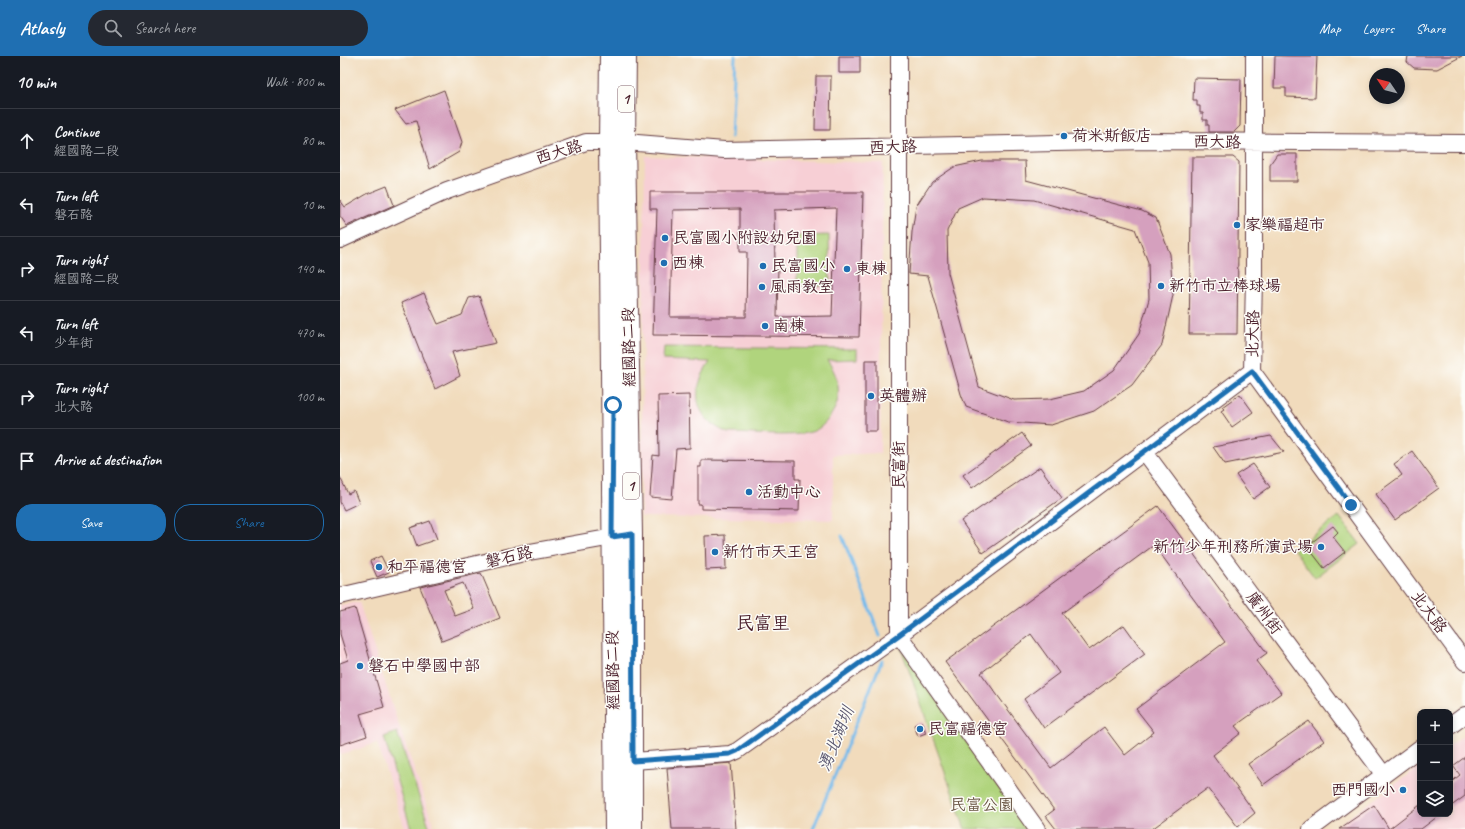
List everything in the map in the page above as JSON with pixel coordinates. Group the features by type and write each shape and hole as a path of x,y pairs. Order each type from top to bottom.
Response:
{"main road":[{"name":"經國路二段","path":"610,56 617,142 632,534 632,829"},
{"name":"經國路二段","path":"615,829 612,537 613,405 617,142 626,56"}],"street":[{"name":"民富街","path":"899,56 899,635"},
{"name":"北大路","path":"1254,56 1254,279 1252,371 1465,662"},
{"name":"西大路","path":"340,240 448,190 586,142 617,142 724,150 1147,142 1465,143"},
{"path":"633,761 730,754 737,751 899,635 1252,371"},
{"name":"廣州街","path":"1144,451 1384,775"},
{"name":"磐石路","path":"340,596 524,552 632,534"},
{"path":"899,635 1037,829"},
{"path":"1453,724 1465,715"},
{"path":"1311,829 1417,750"}],"shaded area":[{"name":"民富國小","path":"645,156 883,163 880,453 833,455 833,520 641,517"},
{"name":"磐石中學國中部","path":"359,602 399,726 435,829 405,829 377,743 340,755 340,605"},
{"name":"西門國小","path":"1465,734 1465,829 1333,829 1417,768 1417,817 1453,817 1453,743"}],"green space":[{"path":"829,235 830,285 797,286 797,236"},
{"path":"664,347 857,349 857,359 827,360 833,369 837,380 838,397 833,412 820,428 811,432 792,435 728,433 716,427 708,420 698,403 699,383 710,362 663,360"},
{"path":"1339,516 1360,544 1315,578 1294,550"},
{"name":"民富公園","path":"900,645 1027,828 1026,829 965,829"},
{"path":"397,732 430,829 411,829 384,737"}],"building":[{"path":"839,56 860,56 860,73 839,73"},
{"path":"1275,56 1317,56 1315,98 1286,97 1286,88 1274,88"},
{"path":"1408,56 1462,56 1437,69 1414,68 1407,62"},
{"path":"816,76 831,76 830,130 815,130"},
{"path":"1194,78 1241,79 1240,126 1234,132 1209,132 1209,125 1207,125 1207,120 1203,120 1203,113 1200,113 1200,106 1197,106 1197,100 1193,100"},
{"path":"444,90 462,142 459,152 430,169 416,121 406,124 395,110"},
{"path":"1277,154 1297,154 1297,181 1270,181 1270,164"},
{"path":"1192,157 1233,157 1239,162 1237,334 1189,334"},
{"name":"新竹市立棒球場","path":"982,161 1025,161 1026,180 1142,211 1156,218 1170,254 1173,295 1162,345 1132,385 1094,411 1051,425 1008,422 966,407 928,276 909,274 912,232 916,206 932,182 954,167","holes":["983,197 1034,200 1135,229 1148,262 1149,299 1139,334 1114,370 1084,391 1050,399 1014,400 979,387 948,273 947,231 958,208"]},
{"path":"387,186 394,205 347,226 340,216 340,200 345,207 367,194"},
{"path":"650,192 863,192 859,337 653,335 657,209 650,209","holes":["836,208 832,316 777,317 778,264 775,264 774,210","740,209 740,252 747,252 746,317 670,317 673,210"]},
{"path":"424,293 438,324 462,315 469,298 479,296 496,343 452,352 460,376 435,389 401,303"},
{"name":"英體辦","path":"865,360 877,360 877,431 865,431"},
{"path":"1240,394 1253,412 1232,427 1221,411 1224,409 1222,407"},
{"path":"689,395 690,448 676,449 672,499 650,497 653,455 659,456 658,396"},
{"path":"1022,433 1031,446 972,488 963,475"},
{"path":"1271,436 1284,452 1225,464 1213,447"},
{"path":"1412,451 1439,488 1395,520 1376,494 1402,475 1394,464"},
{"name":"活動中心","path":"701,460 795,461 795,479 800,479 799,511 701,509 701,504 698,504 698,467 701,467"},
{"path":"1253,464 1270,487 1253,499 1236,475"},
{"path":"1040,467 1062,498 983,553 961,521"},
{"path":"340,477 348,494 354,491 359,503 344,510 340,502"},
{"path":"1158,506 1267,653 1256,661 1281,693 1235,726 1241,733 1213,755 1255,813 1238,827 1208,788 1152,829 1056,829 1046,816 1054,810 945,662","holes":["1154,545 1225,642 1136,709 1154,732 1125,755 1104,727 1051,768 981,673 1031,634 1059,673 1024,699 1044,728 1145,654 1124,625 1089,650 1062,613"]},
{"path":"430,521 437,539 417,546 410,528"},
{"name":"新竹少年刑務所演武場","path":"1333,526 1338,532 1333,537 1345,552 1324,568 1307,546"},
{"name":"新竹市天王宮","path":"725,535 726,569 706,570 705,536"},
{"name":"和平福德宮","path":"381,556 389,572 377,577 370,561"},
{"path":"481,573 500,618 442,641 420,587","holes":["463,583 474,609 455,616 444,590"]},
{"path":"355,608 384,707 360,714 367,736 340,745 340,663 348,660 340,634 340,612"},
{"path":"1309,721 1324,741 1263,785 1248,764"},
{"name":"民富福德宮","path":"922,722 926,733 918,736 914,725"},
{"path":"1465,757 1465,796 1453,805 1453,781 1460,775 1453,766"},
{"path":"731,763 736,829 672,829 667,768"},
{"path":"1374,805 1389,829 1339,829"},
{"path":"1417,807 1417,817 1437,817 1421,829 1389,829"}],"waterway":[{"name":"湧北湖圳","path":"731,137 735,56"},
{"name":"湧北湖圳","path":"842,536 880,636"},
{"name":"湧北湖圳","path":"813,829 882,660"}],"place":[{"name":"荷米斯飯店","path":"1064,136"},
{"name":"家樂福超市","path":"1237,225"},
{"name":"民富國小附設幼兒園","path":"665,238"},
{"name":"西棟","path":"664,263"},
{"name":"民富國小","path":"763,266"},
{"name":"東棟","path":"847,269"},
{"name":"新竹市立棒球場","path":"1161,286"},
{"name":"風雨教室","path":"762,287"},
{"name":"南棟","path":"765,326"},
{"name":"英體辦","path":"871,396"},
{"name":"活動中心","path":"749,492"},
{"name":"新竹少年刑務所演武場","path":"1321,547"},
{"name":"新竹市天王宮","path":"715,552"},
{"name":"和平福德宮","path":"379,567"},
{"name":"磐石中學國中部","path":"360,666"},
{"name":"民富福德宮","path":"920,729"},
{"name":"西門國小","path":"1403,790"}],"district":[{"name":"民富里","path":"763,623"}],"route":[{"path":"613,405 612,537 632,534 633,761 730,754 737,751 899,635 1252,371 1351,505"}]}
